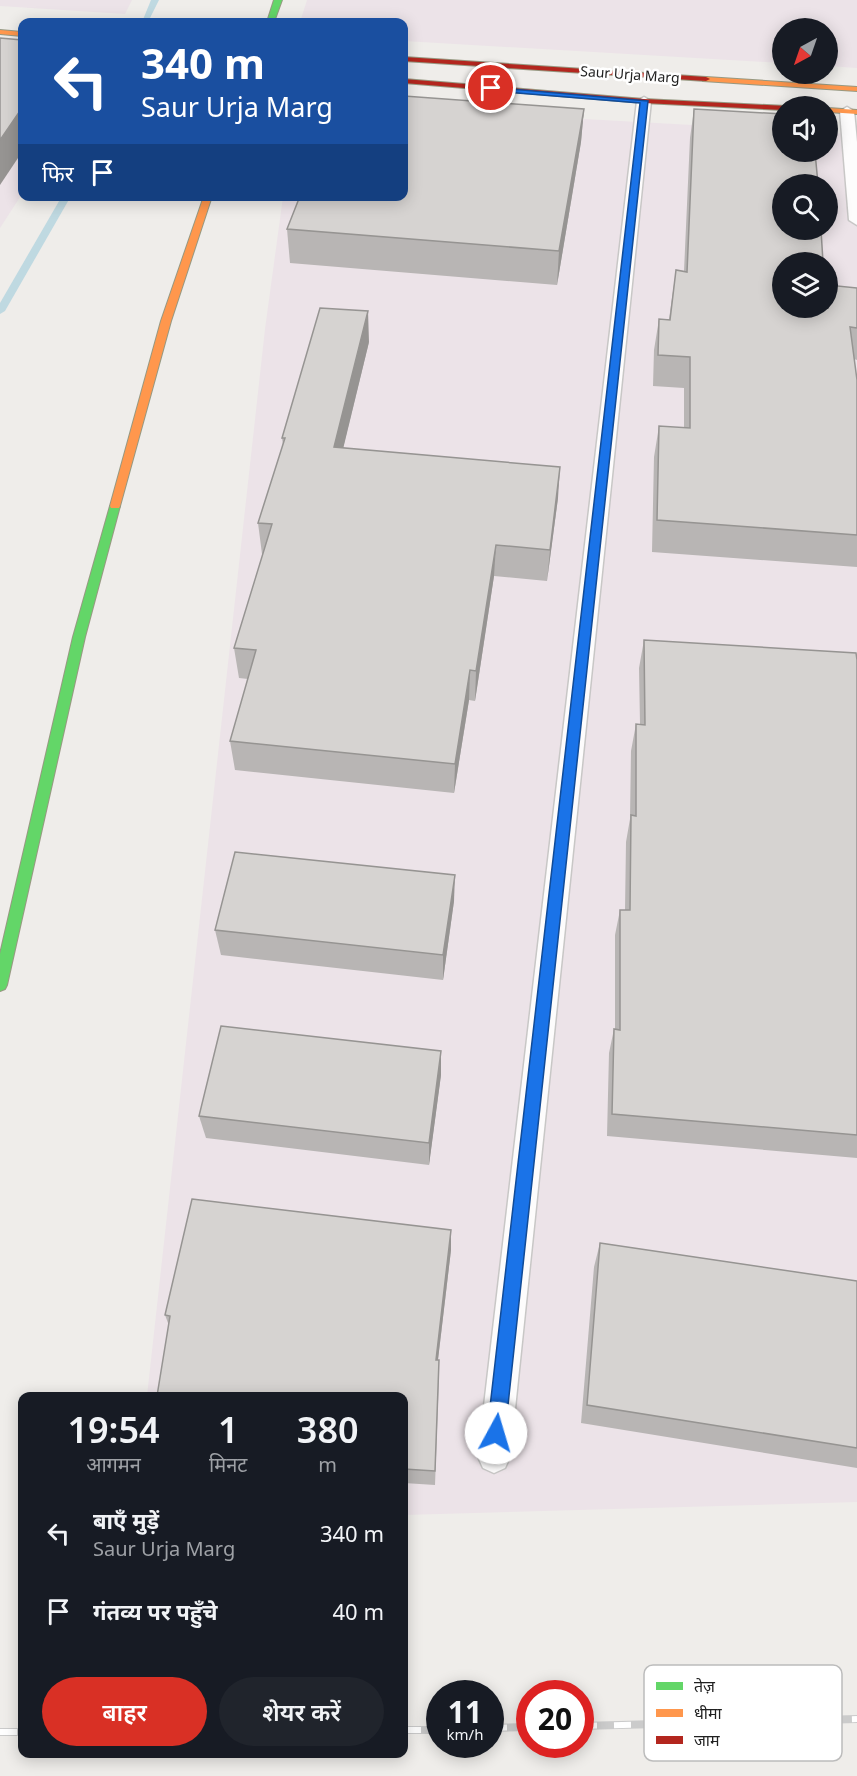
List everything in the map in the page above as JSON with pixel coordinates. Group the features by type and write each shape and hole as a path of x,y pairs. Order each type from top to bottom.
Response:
{"street":[{"path":"271,18 278,0"},
{"path":"0,32 18,33"},
{"name":"Saur Urja Marg","path":"408,59 857,89"},
{"name":"Saur Urja Marg","path":"408,81 644,101 772,107"},
{"path":"0,984 79,637 166,321 206,201"}],"lane":[{"path":"494,1457 644,101"},
{"path":"852,112 857,220"}],"shaded area":[{"path":"0,0 132,0 125,14 0,6"},
{"path":"307,0 857,0 857,68 838,67 838,18 772,18 772,62 408,41 408,18 301,18"},
{"path":"0,83 18,84 18,200 0,228"},
{"path":"408,109 772,129 772,162 838,162 838,133 857,134 857,1502 408,1515 408,1392 147,1392 265,329 282,201 408,201"}],"building":[{"path":"0,38 18,40 18,114 0,140"},
{"path":"408,96 584,109 559,251 287,229 298,201 408,201"},
{"path":"694,109 772,113 772,162 816,162 817,174 772,174 772,240 822,240 822,252 772,252 772,318 838,318 838,286 857,288 857,328 850,327 857,380 857,535 657,520 659,426 690,428 690,357 658,355 659,319 670,320 676,270 687,272"},
{"path":"320,308 368,311 334,447 560,467 550,550 496,545 476,671 470,670 455,764 230,741 256,650 234,648 272,524 258,523 285,438 282,438"},
{"path":"644,640 856,653 857,1135 612,1114 614,1029 620,1030 620,910 630,910 631,815 636,816 636,724 645,725"},
{"path":"235,852 455,875 443,955 215,930"},
{"path":"221,1026 441,1051 429,1143 199,1116"},
{"path":"192,1199 451,1230 436,1360 439,1360 435,1471 408,1469 408,1392 158,1392 170,1316 165,1315"},
{"path":"600,1243 857,1281 857,1448 587,1405"}],"waterway":[{"path":"147,18 155,0"},
{"path":"0,311 64,201"}],"railway":[{"path":"842,1719 857,1719"},
{"path":"594,1726 644,1724"},
{"path":"504,1728 516,1727"},
{"path":"408,1730 426,1730"},
{"path":"0,1732 18,1732"}],"traffic: fast":[{"path":"271,18 278,0"},
{"path":"0,985 79,637 115,506"}],"traffic: slow":[{"path":"0,32 18,34"},
{"path":"706,79 857,89"},
{"path":"838,111 857,112"},
{"path":"115,506 166,321 206,201"}],"traffic: jam":[{"path":"408,59 706,79"},
{"path":"408,81 644,101 772,107"}],"route":[{"path":"491,88 644,101 496,1433"}]}
